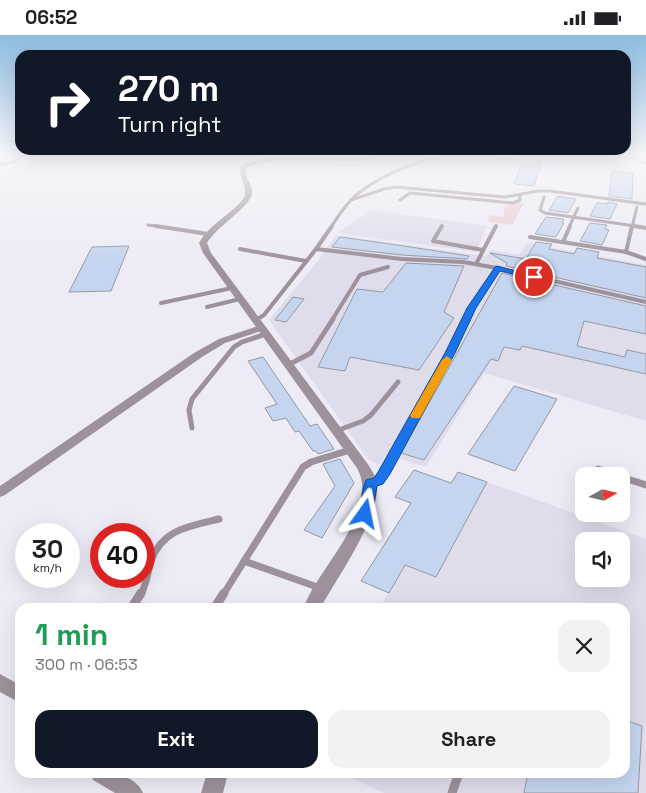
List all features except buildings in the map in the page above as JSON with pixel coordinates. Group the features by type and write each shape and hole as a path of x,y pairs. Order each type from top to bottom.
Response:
{"street":[{"path":"249,190 246,200 208,235 203,243 204,247 350,450 368,476 370,483 365,514 314,603"},
{"path":"0,492 198,355 222,341 262,327"},
{"path":"0,682 15,692"},
{"path":"108,778 133,793"},
{"path":"212,793 216,778"}],"lane":[{"path":"192,428 188,410 192,399 234,347 262,327 264,315 316,249 351,200 362,190"},
{"path":"351,200 360,199 377,190"},
{"path":"433,190 496,196 550,191 646,203"},
{"path":"400,201 406,193 513,203 520,200 520,195"},
{"path":"544,197 541,211 646,228"},
{"path":"626,252 637,207"},
{"path":"563,242 578,208"},
{"path":"148,225 208,235"},
{"path":"442,226 433,241 483,250"},
{"path":"476,264 496,226"},
{"path":"530,237 626,252 646,259"},
{"path":"240,249 306,261"},
{"path":"316,249 402,259 476,264 646,302"},
{"path":"288,365 310,353 316,347 360,275 388,267"},
{"path":"370,483 379,481 384,474 450,353 472,308 497,268"},
{"path":"161,303 232,288"},
{"path":"207,307 240,299"},
{"path":"336,431 363,421 371,415 398,382"},
{"path":"218,603 303,467 311,462 350,450"},
{"path":"630,480 646,485"},
{"path":"135,603 146,587 156,549 167,536 219,519"},
{"path":"244,561 322,588"},
{"path":"452,793 457,778"}],"shaded area":[{"path":"524,203 512,225 488,222 489,215 503,217 505,205"},
{"path":"371,210 487,226 476,252 338,233"},
{"path":"336,235 486,256 491,250 519,255 527,243 646,265 646,421 484,373 426,467 386,455 379,465 368,459 269,320 318,261"},
{"path":"487,482 575,514 575,523 601,523 626,532 575,532 575,587 630,587 630,533 646,539 646,793 385,793 351,778 630,778 630,603 382,603 405,565 436,577"}],"slow traffic":[{"path":"416,416 447,360"}],"route":[{"path":"365,514 370,483 379,481 384,474 450,353 472,308 497,268 534,277"}]}
